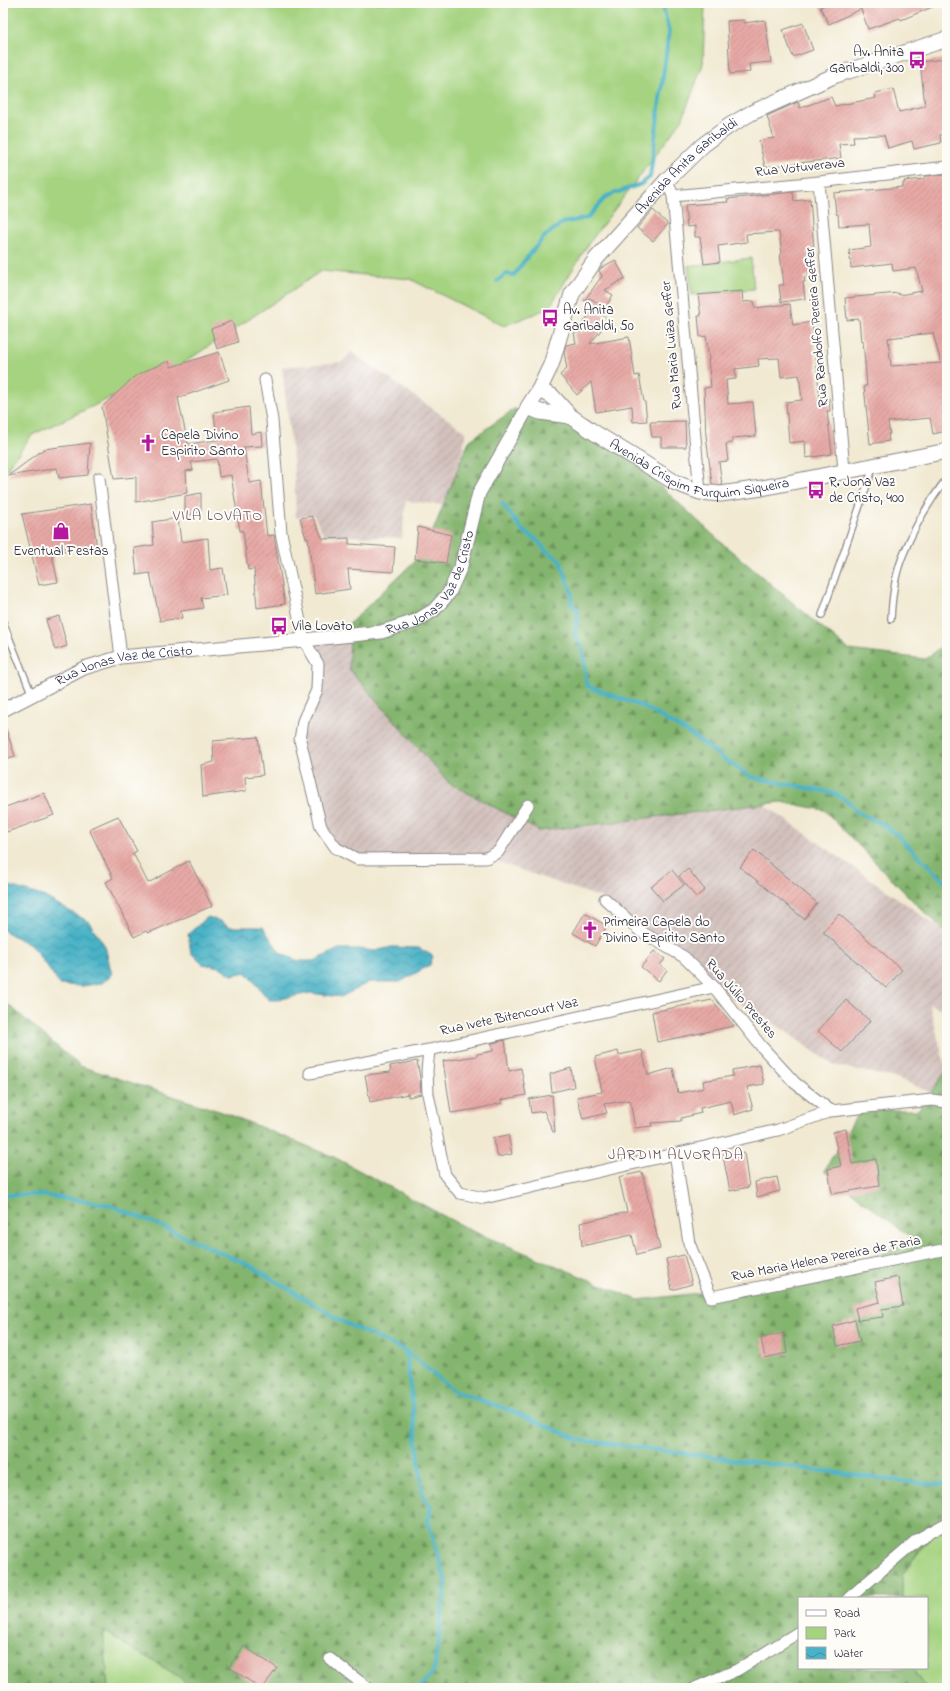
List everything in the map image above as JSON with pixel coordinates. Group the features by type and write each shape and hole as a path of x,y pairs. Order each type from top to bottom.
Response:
{"main road":[{"name":"Avenida Anita Garibaldi","path":"528,407 539,390 551,365 572,294 596,259 667,180 703,146 729,126 751,113 836,75 947,39"},
{"name":"Avenida Crispim Furquim Siqueira","path":"539,390 552,396 570,416 676,483 700,492 721,494 742,491 947,450"},
{"path":"528,407 540,412 570,416"}],"street":[{"name":"Rua Votuverava","path":"673,196 819,182 947,167"},
{"path":"667,180 673,196"},
{"name":"Rua Randolfo Pereira Geffer","path":"819,182 844,470"},
{"name":"Rua Maria Luiza Geffer","path":"673,196 700,492"},
{"path":"265,380 272,420 280,533 304,640 318,664 317,690 303,721 300,740 321,827 336,848 357,859 486,858 498,852 528,805"},
{"name":"Rua Jonas Vaz de Cristo","path":"3,710 84,668 121,657 381,632 416,621 434,610 449,593 461,566 479,493 528,407"},
{"path":"100,478 121,657"},
{"name":"Rua Júlio Prestes","path":"605,899 640,932 684,957 714,987 761,1046 795,1083 832,1111"},
{"name":"Rua Ivete Bitencourt Vaz","path":"310,1074 429,1050 714,987"},
{"path":"429,1050 427,1071 428,1094 445,1175 460,1193 484,1198 778,1130 832,1111 932,1100 947,1102"},
{"name":"Rua Maria Helena Pereira de Faria","path":"675,1153 690,1243 711,1297 947,1250"},
{"path":"850,1597 918,1539 947,1523"},
{"path":"695,1688 737,1670 798,1633"},
{"path":"330,1659 368,1688"}],"lane":[{"path":"822,615 875,464"},
{"path":"890,619 893,594 904,554 936,492 947,478"},
{"path":"3,622 32,695"}],"shaded area":[{"path":"351,352 466,432 452,506 406,501 402,538 324,535 313,514 296,518 294,469 282,367 342,362"},
{"path":"434,610 617,701 947,933 947,1011 929,1004 947,1073 947,1100 900,1079 833,1065 778,1026 714,987 605,899 486,858 357,859 336,848 321,827 300,740 318,664 304,640"}],"green space":[{"path":"3,3 705,3 703,64 682,120 589,243 549,308 504,326 410,279 321,271 182,364 32,435 3,474"},
{"path":"751,258 754,289 692,295 688,266"},
{"path":"514,409 592,423 723,544 849,650 925,659 947,642 947,933 916,904 824,810 781,802 539,831 449,783 349,669 350,623 425,551 469,441"},
{"path":"3,1000 80,1066 228,1114 334,1157 470,1230 638,1300 827,1278 913,1239 824,1171 860,1110 918,1110 947,1070 947,1519 939,1524 902,1575 902,1597 798,1597 798,1669 913,1669 925,1688 192,1688 178,1676 103,1631 109,1688 3,1688"},
{"path":"947,1519 947,1688 925,1688 913,1669 928,1669 928,1597 902,1597 902,1575 939,1524"},
{"path":"103,1631 178,1676 192,1688 109,1688"}],"water":[{"path":"3,884 45,897 89,922 105,946 112,975 102,983 83,986 60,985 32,946 3,930"},
{"path":"208,917 220,921 229,927 263,927 280,953 298,961 314,961 339,949 375,951 392,947 419,948 433,956 430,965 400,982 369,982 341,997 310,993 269,1000 246,972 232,975 220,967 202,964 191,953 188,934"}],"building":[{"path":"828,3 942,3 901,20 900,18 868,29 861,9 829,24 820,7"},
{"path":"744,20 744,23 765,20 771,62 749,64 750,72 730,74 727,21"},
{"path":"803,23 813,50 793,57 783,30"},
{"path":"944,59 947,88 947,134 940,135 941,143 914,149 912,141 888,148 884,135 853,136 854,143 839,144 841,158 765,167 759,141 774,138 767,116 798,102 800,108 831,97 835,106 876,98 875,93 893,89 899,112 925,106 920,62"},
{"path":"946,174 947,431 933,434 930,418 888,422 890,434 888,434 889,441 870,444 864,386 867,386 863,341 861,342 859,319 847,320 845,298 898,293 899,295 922,291 916,268 893,271 892,263 851,268 849,250 871,247 869,224 839,226 834,193 903,187 903,183 905,183 904,181 924,179 926,176","holes":["933,333 941,363 891,366 888,338"]},
{"path":"793,192 794,201 810,199 814,250 807,251 811,276 804,277 805,282 803,282 805,299 781,302 779,285 784,285 779,232 746,234 747,242 718,246 720,262 704,264 700,237 695,237 695,226 687,227 685,205 728,202 727,199"},
{"path":"653,210 668,224 653,241 637,228"},
{"path":"615,260 625,278 605,290 613,295 605,308 590,298 584,301 602,276 599,271 601,268"},
{"path":"742,291 743,302 754,301 755,308 790,304 793,325 812,322 820,399 829,398 830,411 827,411 832,454 806,458 805,441 789,443 786,402 802,400 799,375 781,377 779,358 758,359 759,366 735,369 736,379 726,380 728,404 753,402 756,436 732,438 732,443 726,444 728,461 719,462 722,485 712,484 706,435 704,388 711,387 709,360 706,336 700,337 698,316 701,316 698,295"},
{"path":"594,308 609,320 590,344 629,337 635,376 639,375 645,402 647,421 633,422 632,406 596,412 591,382 577,395 560,375 567,369 564,352 566,345 576,343 574,333 594,330 584,322"},
{"path":"232,321 238,342 217,349 211,329"},
{"path":"219,352 229,380 178,398 188,444 217,440 214,412 249,407 251,434 261,432 262,446 244,447 249,483 261,481 267,536 274,535 285,604 257,608 254,569 248,570 243,531 240,531 231,475 219,477 217,459 191,462 193,470 186,471 187,493 136,502 136,477 114,479 102,407 134,377 147,370 169,361 171,367"},
{"path":"685,421 686,447 661,447 661,437 652,437 650,422"},
{"path":"90,443 88,475 59,478 57,468 8,476 44,449"},
{"path":"201,493 201,512 185,516 185,496"},
{"name":"Eventual Festas","path":"91,504 97,549 51,551 58,582 39,585 22,514"},
{"path":"312,516 323,539 349,538 349,544 395,547 393,572 348,569 350,589 315,594 308,538 306,538 300,518"},
{"path":"178,518 181,542 208,538 210,570 223,568 227,595 201,598 203,608 181,611 182,618 160,621 150,573 137,575 134,548 154,545 152,522"},
{"path":"418,527 451,535 446,563 415,559"},
{"path":"59,616 67,646 55,650 46,620"},
{"path":"3,726 5,726 15,756 3,760"},
{"path":"258,737 263,775 245,777 246,791 203,797 201,765 214,762 213,741"},
{"path":"44,793 54,815 7,832 3,823 3,808"},
{"path":"118,816 137,851 133,853 148,883 189,861 212,906 148,933 146,931 134,937 106,882 113,878 89,829"},
{"path":"754,850 817,903 804,919 740,867"},
{"path":"688,869 705,890 696,897 679,876"},
{"path":"672,870 684,885 663,901 651,887"},
{"name":"Primeira Capela do Divino Espirito Santo","path":"585,913 607,926 595,946 573,933"},
{"path":"839,914 902,970 886,988 823,932"},
{"path":"654,951 665,959 660,965 667,970 659,981 641,967"},
{"path":"712,1000 734,1026 657,1042 652,1012"},
{"path":"846,1000 870,1021 842,1052 818,1031"},
{"path":"505,1040 509,1071 521,1068 526,1095 501,1100 502,1103 477,1109 451,1113 443,1061 477,1056 477,1054 493,1051 492,1043"},
{"path":"642,1050 648,1075 673,1068 678,1093 704,1088 703,1081 733,1076 732,1070 760,1065 764,1084 747,1087 753,1109 734,1115 731,1101 700,1108 701,1113 681,1118 681,1121 651,1123 652,1126 635,1128 630,1100 604,1104 607,1113 583,1119 577,1097 602,1092 595,1057 618,1051 619,1055"},
{"path":"417,1061 421,1094 408,1097 408,1094 370,1102 365,1075 391,1072 390,1066"},
{"path":"571,1068 574,1087 552,1092 550,1074"},
{"path":"552,1095 555,1132 553,1132 544,1111 531,1113 529,1099"},
{"path":"846,1129 852,1164 876,1159 879,1186 832,1194 828,1169 841,1166 833,1132"},
{"path":"508,1135 512,1154 498,1157 492,1138"},
{"path":"744,1153 749,1187 730,1191 723,1156"},
{"path":"642,1172 660,1249 637,1255 632,1235 582,1246 580,1223 627,1212 619,1177"},
{"path":"777,1177 780,1191 757,1197 755,1182"},
{"path":"684,1255 692,1284 672,1290 666,1259"},
{"path":"898,1277 903,1306 882,1309 883,1317 858,1320 855,1308 880,1302 875,1282"},
{"path":"855,1320 860,1341 837,1346 833,1326"},
{"path":"784,1333 787,1353 765,1358 761,1338"},
{"path":"244,1646 277,1668 263,1688 260,1688 229,1667"}],"waterway":[{"path":"497,281 506,274 514,275 544,237 562,223 587,218 607,196 641,184 650,177 669,31 662,3"},
{"path":"502,503 523,531 538,541 545,550 560,560 572,594 571,603 578,612 575,636 582,645 587,686 644,707 692,735 725,760 751,777 834,793 850,803 857,812 880,823 895,833 947,884"},
{"path":"3,1195 41,1195 106,1204 147,1220 251,1266 343,1322 406,1351 454,1391 507,1409 580,1440 925,1484 947,1484"},
{"path":"406,1351 423,1497 431,1506 428,1522 446,1582 434,1671 419,1688"}],"place":[{"name":"Av. Anita Garibaldi, 300","path":"917,60"},
{"name":"Av. Anita Garibaldi, 50","path":"550,318"},
{"name":"Capela Divino Espirito Santo","path":"148,443"},
{"name":"R. Jona Vaz de Cristo, 400","path":"816,490"},
{"name":"Eventual Festas","path":"61,531"},
{"name":"Vila Lovato","path":"279,626"},
{"name":"Primeira Capela do Divino Espirito Santo","path":"590,930"}],"district":[{"name":"VILA LOVATO","path":"218,516"},
{"name":"JARDIM ALVORADA","path":"676,1155"}]}
